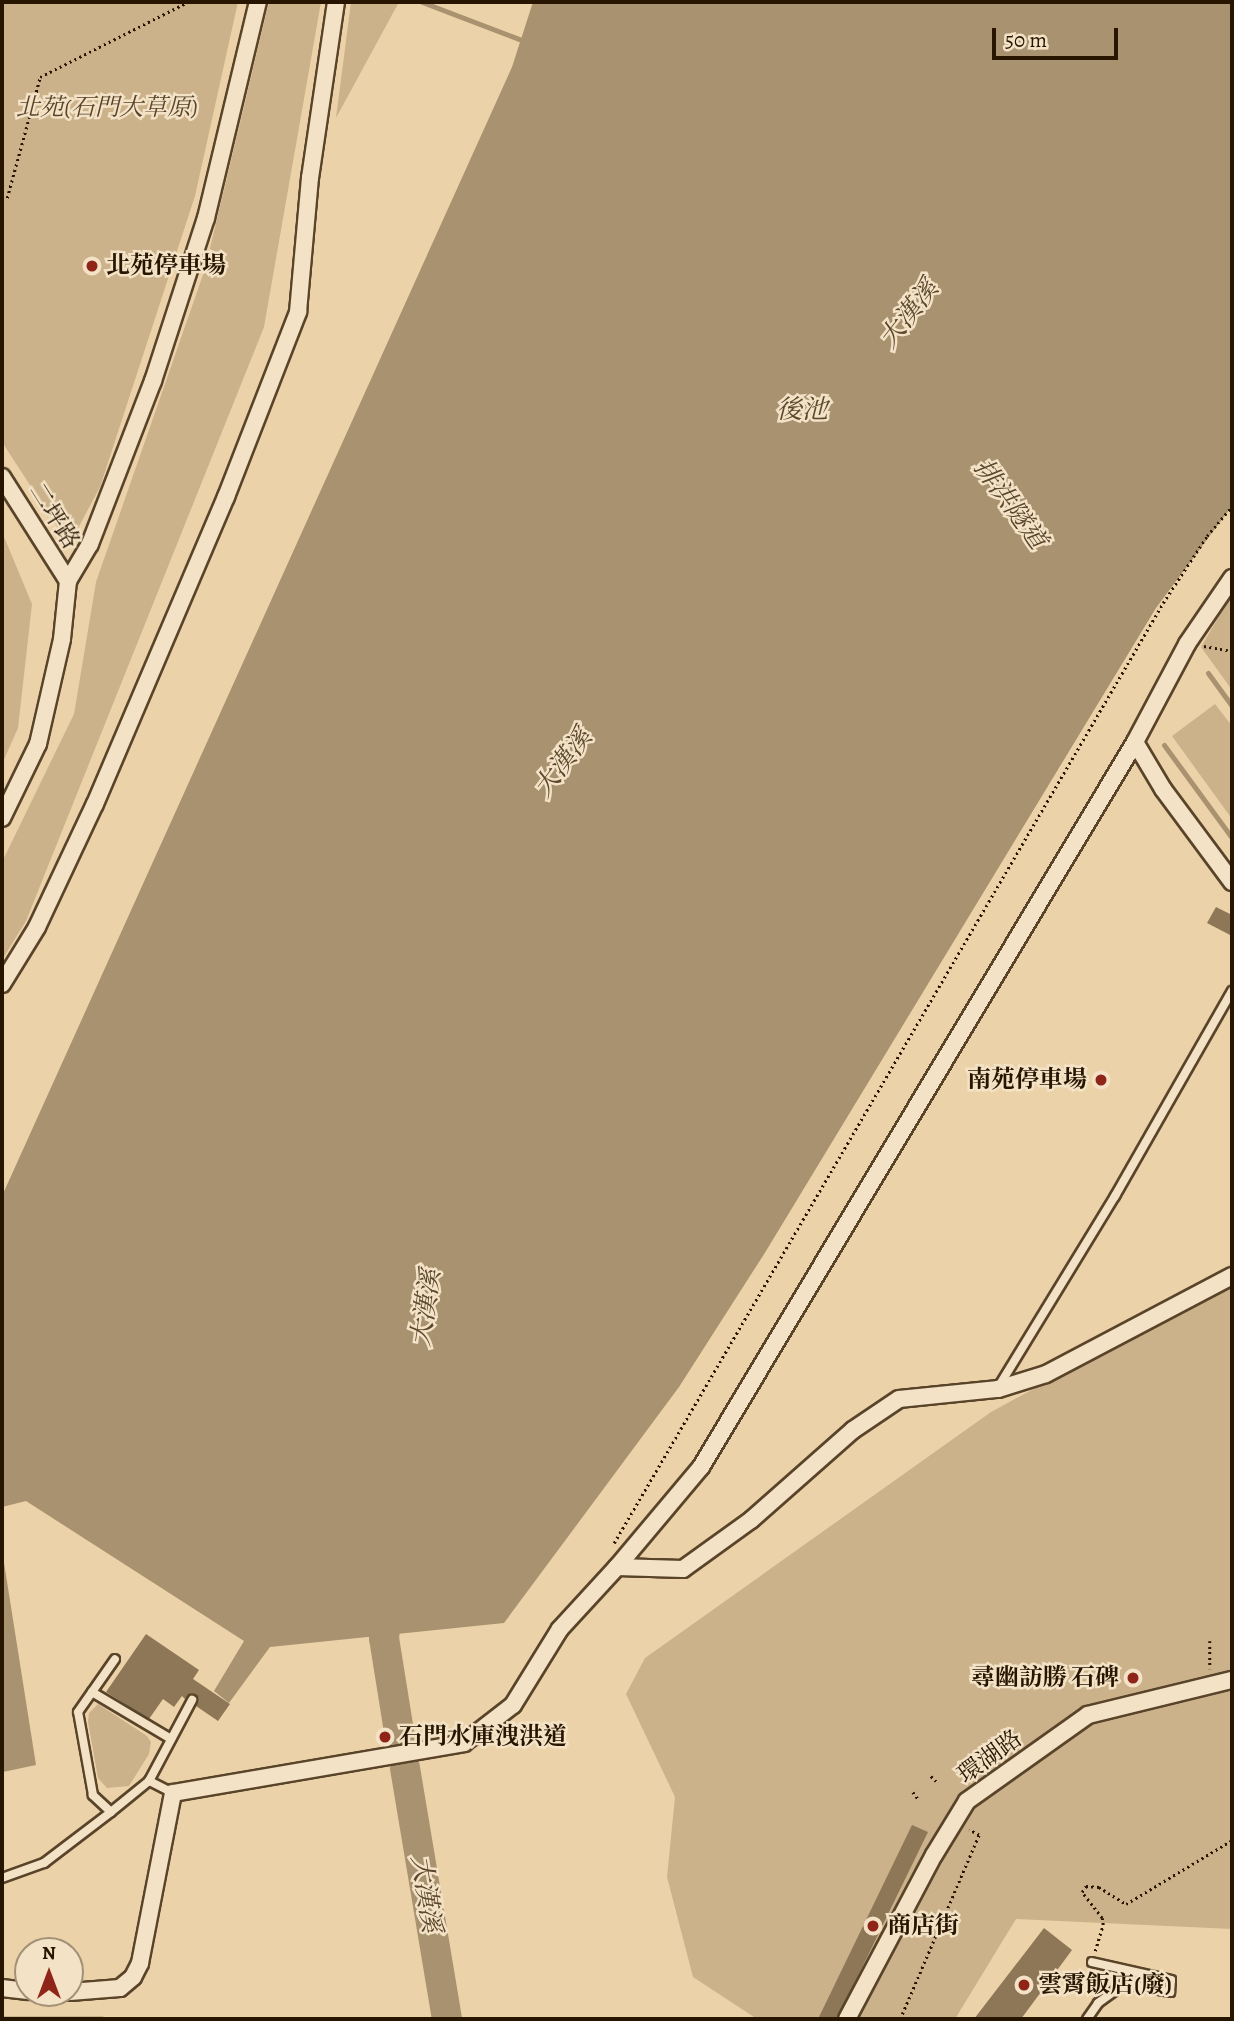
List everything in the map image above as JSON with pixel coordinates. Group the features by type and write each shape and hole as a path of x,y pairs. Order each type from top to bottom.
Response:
{"street":[{"path":"2,818 38,744 62,639 68,581 90,544 153,381 206,218 258,2"},
{"path":"2,984 37,927 95,804 226,498 298,312 310,178 336,2"},
{"name":"二坪路","path":"2,477 68,581"},
{"path":"84,1991 120,1987 133,1977 141,1963 173,1793 464,1743 513,1705 559,1629 617,1567 701,1467 1135,742 1187,644 1232,578"},
{"path":"1135,742 1163,789 1232,882"},
{"path":"617,1567 683,1569 751,1520 853,1430 900,1399 998,1389 1046,1374 1232,1276"},
{"name":"環湖路","path":"847,2019 967,1801 1088,1715 1232,1680"}],"lane":[{"path":"998,1389 1115,1196 1232,991"},
{"path":"111,1812 93,1796 78,1712 115,1659"},
{"path":"92,1692 171,1739"},
{"path":"2,1878 44,1863 149,1781 192,1700"},
{"path":"149,1781 173,1793"},
{"path":"1087,2019 1098,2003 1124,1984 1170,1992 1171,1980 1092,1962"}],"path":[{"path":"7,198 40,76 188,2"},
{"path":"617,1567 610,1551 663,1457 1163,603 1207,536 1232,506"},
{"path":"1187,644 1232,651"},
{"path":"1210,1641 1213,1685"},
{"path":"932,1776 938,1783"},
{"path":"913,1792 918,1798"},
{"path":"900,2019 979,1835 954,1822"},
{"path":"1092,1962 1103,1925 1102,1918 1085,1897 1083,1888 1099,1887 1126,1904 1232,1840"}],"green space":[{"name":"北苑(石門大草原)","path":"2,2 238,2 195,196 100,487 69,545 2,442"},
{"path":"269,2 321,2 264,327 26,921 2,960 2,862 74,714 96,582 205,269"},
{"path":"351,2 399,2 336,118"},
{"path":"2,532 32,604 18,728 2,764"},
{"path":"1232,594 1232,690 1201,647"},
{"path":"1215,704 1232,726 1232,819 1172,736"},
{"path":"1232,1281 1232,1929 1016,1919 955,2019 757,2019 693,1977 667,1877 675,1797 626,1694 645,1658 991,1412"},
{"path":"98,1704 147,1736 151,1742 149,1754 129,1786 107,1788 98,1778 88,1722 89,1713"},
{"path":"2,2016 103,2016 105,2019 2,2019"}],"water":[{"name":"後池","path":"533,2 1232,2 1232,506 1156,608 766,1251 679,1387 504,1623 270,1647 229,1703 214,1691 244,1641 26,1501 2,1507 2,1196 512,67"},
{"path":"2,1550 36,1765 3,1772 2,1767"}],"building":[{"path":"1216,907 1232,915 1232,936 1207,923"},
{"path":"146,1634 199,1670 193,1679 230,1704 218,1721 196,1706 198,1699 194,1694 185,1699 182,1696 174,1707 163,1699 149,1719 106,1692"},
{"name":"商店街","path":"912,1825 928,1832 837,2019 818,2019"},
{"name":"雲霄飯店(廢)","path":"1044,1928 1072,1950 1021,2019 974,2019"}],"waterway":[{"path":"422,2 524,41"},
{"name":"排洪隧道","path":"1208,673 1232,706"},
{"name":"排洪隧道","path":"1164,745 1232,838"},
{"name":"大漢溪","path":"389,1597 384,1638 400,1738"},
{"name":"大漢溪","path":"405,1768 447,2019"}],"place":[{"name":"北苑停車場","path":"92,266"},
{"name":"南苑停車場","path":"1101,1080"},
{"name":"尋幽訪勝 石碑","path":"1133,1678"},
{"name":"石門水庫洩洪道","path":"385,1737"},
{"name":"商店街","path":"873,1926"},
{"name":"雲霄飯店(廢)","path":"1024,1985"}]}
